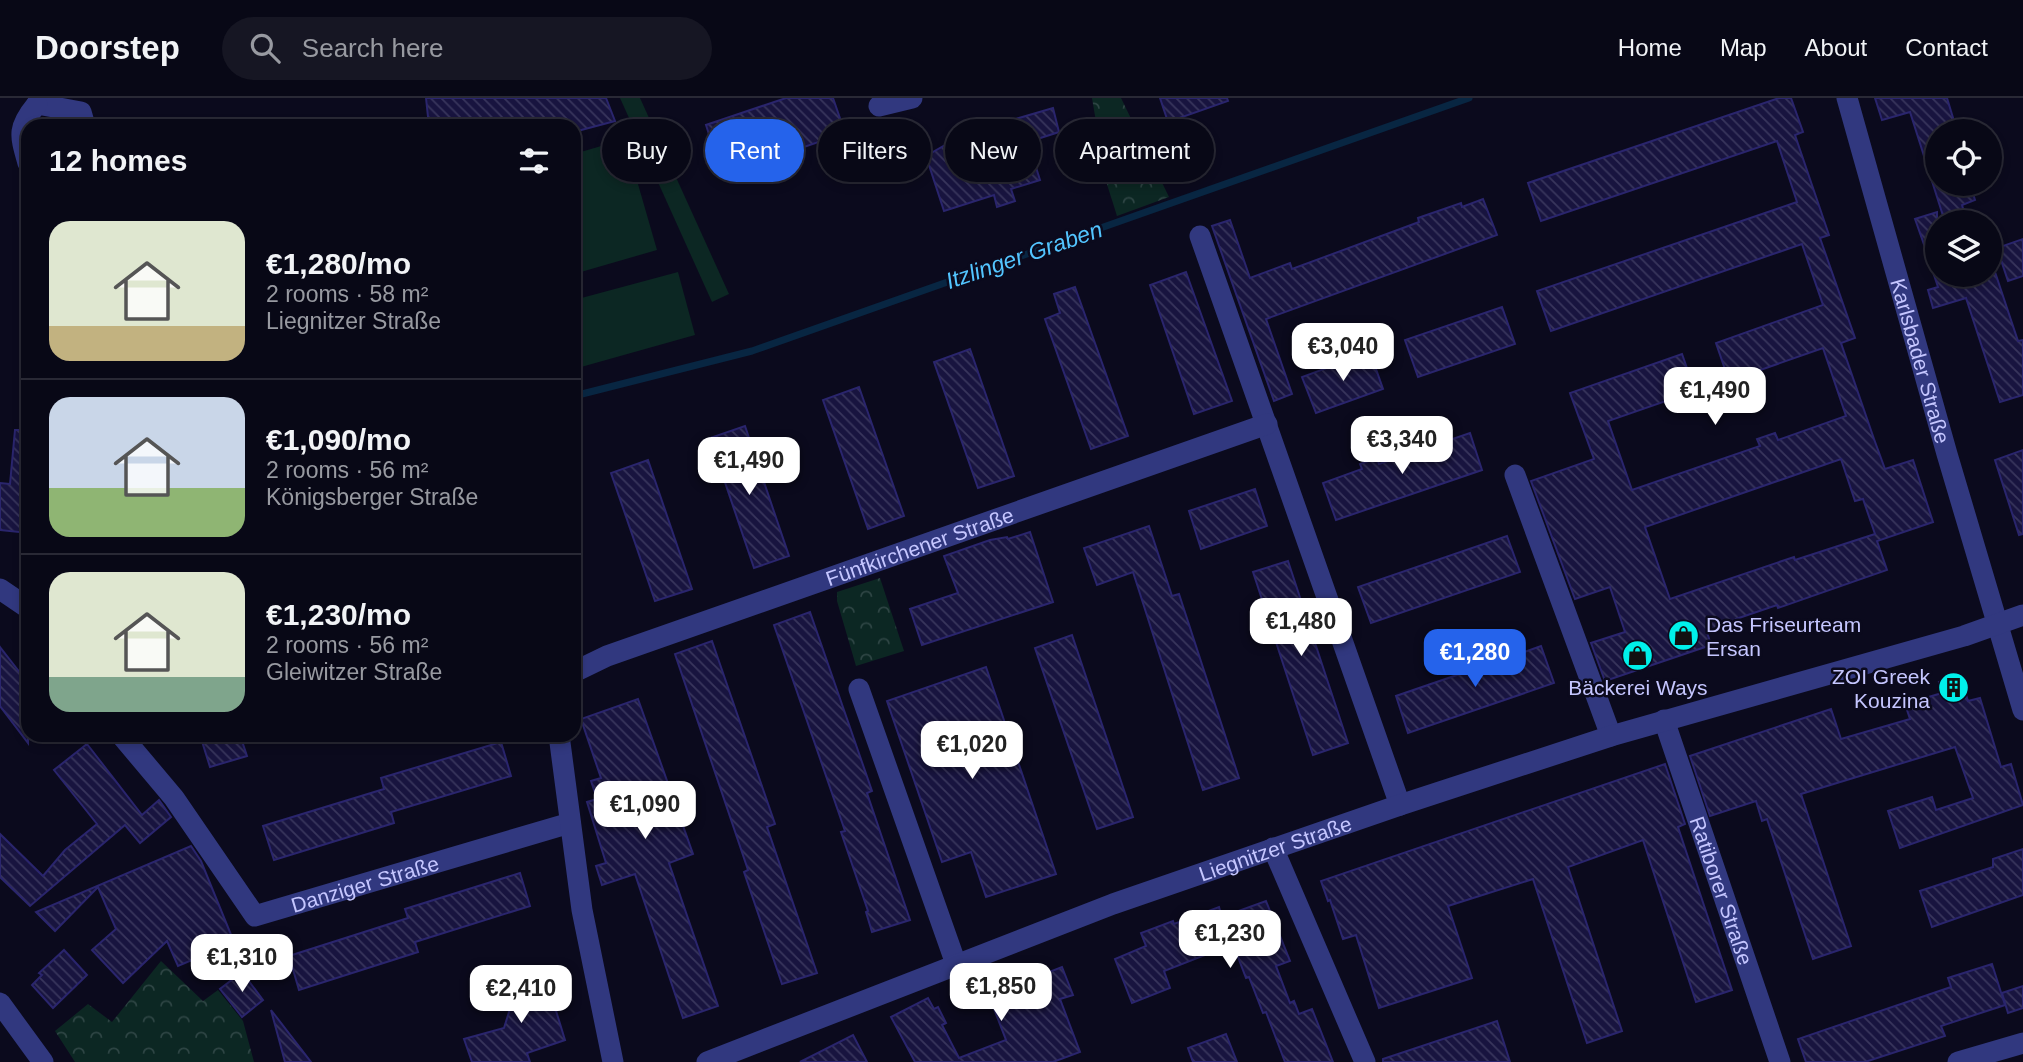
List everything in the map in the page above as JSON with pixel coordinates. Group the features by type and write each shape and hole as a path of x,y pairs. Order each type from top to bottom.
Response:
{"street":[{"path":"879,106 912,98"},
{"name":"Karlsbader Straße","path":"1847,98 1947,454 2023,710"},
{"path":"25,119 36,101 81,112 83,119"},
{"path":"1200,236 1400,805"},
{"name":"Fünfkirchener Straße","path":"581,669 607,656 1267,424"},
{"path":"1515,475 1611,736"},
{"path":"0,589 21,603"},
{"name":"Liegnitzer Straße","path":"707,1062 1113,904 1273,848 1611,736 1964,636 2023,615"},
{"path":"859,689 956,964"},
{"name":"Ratiborer Straße","path":"1664,720 1780,1062"},
{"name":"Danziger Straße","path":"127,742 174,798 255,916 570,824"},
{"path":"560,742 582,910 613,1062"},
{"path":"1273,848 1365,1062"},
{"path":"0,1003 43,1062"},
{"path":"1958,1062 2023,1043"}],"green space":[{"path":"620,98 640,98 650,119 629,119"},
{"path":"1092,98 1121,98 1131,119 1096,119"},
{"path":"602,146 602,182 637,182 657,250 581,272 581,152"},
{"path":"658,182 678,182 729,294 712,302"},
{"path":"1106,182 1162,182 1169,197 1117,216"},
{"path":"678,272 695,335 581,367 581,298"},
{"path":"880,578 904,651 856,666 837,601 837,592"},
{"path":"161,961 203,1001 218,990 243,1021 254,1062 75,1062 55,1031 88,1004 112,1022"}],"building":[{"path":"426,98 606,98 614,119 602,119 602,124 581,130 581,119 428,119"},
{"path":"786,98 833,98 840,119 818,119 818,142 804,147 804,119 724,119"},
{"path":"1160,98 1227,98 1228,101 1177,119 1167,119"},
{"path":"1779,98 1791,98 1803,132 1795,135 1829,235 1820,238 1855,338 1841,343 1885,469 1913,460 1933,522 1877,541 1887,570 1778,608 1777,605 1736,619 1737,622 1707,632 1711,645 1605,681 1591,643 1625,632 1610,587 1575,599 1531,481 1594,459 1570,393 1682,354 1695,391 1608,421 1632,490 1760,446 1757,439 1775,433 1778,440 1846,416 1823,348 1729,381 1716,343 1823,305 1802,244 1551,331 1537,291 1797,202 1777,141 1541,221 1528,183","holes":["1841,459 1855,501 1863,499 1875,534 1795,560 1794,557 1670,599 1645,527"]},
{"path":"1875,98 1947,98 1953,119 1925,119 1925,159 1910,112 1882,120"},
{"path":"1053,108 1055,133 1041,138 1041,119 1016,119"},
{"path":"945,145 945,182 1034,182 1011,189 1015,201 997,207 994,195 944,211 931,171 931,153"},
{"path":"1937,196 1974,196 1975,200 1962,205 1963,210 1941,210"},
{"path":"1483,199 1497,235 1266,319 1292,394 1274,401 1212,226 1230,220 1250,278 1290,263 1292,269 1419,222 1418,218 1461,203 1462,207"},
{"path":"1925,216 1925,247 1915,219"},
{"path":"2023,239 2023,276 2008,281 2002,263 2002,246"},
{"path":"1186,272 1232,401 1194,414 1150,285"},
{"path":"1075,287 1128,436 1091,449 1045,319 1060,313 1054,294"},
{"path":"1938,287 2000,287 2018,341 2023,340 2023,395 2000,402 1966,298 1933,308 1928,290"},
{"path":"1502,307 1515,344 1418,377 1405,340"},
{"path":"970,349 1014,476 978,488 934,362"},
{"path":"1370,352 1383,389 1316,413 1302,377"},
{"path":"859,387 904,516 868,529 823,400"},
{"path":"745,426 789,556 754,568 710,438"},
{"path":"15,430 21,430 21,532 0,530 0,483 10,484"},
{"path":"1470,433 1482,470 1336,520 1323,483 1362,469 1360,464 1377,458 1379,464"},
{"path":"2023,450 2023,534 2019,535 1995,460"},
{"path":"648,460 692,589 655,601 611,473"},
{"path":"1255,489 1267,526 1201,549 1189,511"},
{"path":"1149,526 1172,596 1179,594 1239,778 1203,790 1133,572 1097,585 1084,548"},
{"path":"1030,532 1053,602 922,645 910,609 958,593 944,556 990,540 1008,539"},
{"path":"1507,536 1520,572 1371,623 1358,587"},
{"path":"1288,561 1348,743 1313,755 1253,572"},
{"path":"810,612 872,791 867,793 910,920 872,932 866,912 868,911 841,832 845,831 774,625"},
{"path":"1072,635 1133,817 1097,829 1035,648"},
{"path":"712,641 775,824 767,827 817,973 782,984 744,872 748,870 675,654"},
{"path":"1541,646 1554,683 1408,733 1396,696 1486,665 1484,658 1502,651 1505,659"},
{"path":"0,647 21,674 21,734 0,706"},
{"path":"986,667 1056,874 986,897 971,852 942,862 887,701"},
{"path":"1960,676 1968,701 1980,698 2001,767 2011,764 2023,805 1900,848 1888,811 1932,797 1936,810 1973,798 1955,747 1801,794 1851,946 1813,959 1767,819 1762,821 1756,801 1710,816 1690,756 1831,709 1841,739 1910,719 1905,704 1942,693 1939,682"},
{"path":"638,699 693,854 669,863 718,1006 683,1018 635,874 602,885 596,866 606,863 587,802 597,799 591,781 601,778 581,719"},
{"path":"202,742 242,742 247,756 210,767"},
{"path":"501,742 511,776 391,812 394,823 274,860 263,826 384,789 381,778"},
{"path":"87,744 142,815 159,800 171,817 140,843 125,825 30,906 0,877 0,834 43,876 65,850 97,824 54,770"},
{"path":"1665,764 1685,824 1678,827 1732,990 1696,1002 1643,840 1568,867 1622,1031 1587,1043 1533,879 1448,906 1472,978 1379,1008 1356,935 1343,939 1321,881"},
{"path":"191,846 201,861 234,942 223,947 178,966 167,941 123,983 92,950 116,929 98,887 55,931 36,912"},
{"path":"2023,849 2023,895 1932,927 1920,891 1993,867 1993,859"},
{"path":"520,873 530,906 415,942 418,952 299,990 289,956 408,918 405,909"},
{"path":"1266,901 1290,961 1276,966 1290,1003 1294,1001 1299,1014 1312,1009 1333,1062 1285,1062 1266,1012 1263,1013 1249,977 1246,978 1233,944 1164,971 1170,988 1132,1003 1115,959 1146,946 1141,933 1219,907 1222,917"},
{"path":"64,950 87,975 53,1008 32,985 42,975 39,973"},
{"path":"1992,964 2005,1005 1941,1026 1945,1036 1865,1062 1806,1062 1798,1039 1951,987 1948,978"},
{"path":"1062,967 1073,995 1060,999 1080,1052 1053,1062 915,1062 891,1017 928,998 934,1009 938,1007 946,1023 942,1025 959,1058 1006,1040 991,1001 982,1004 975,987 1021,969 1026,981"},
{"path":"242,972 263,1000 242,1017 220,989"},
{"path":"530,972 545,975 565,1040 527,1053 530,1062 472,1062 464,1039 504,1028 514,996 488,992 529,978"},
{"path":"2023,986 2023,1008 2008,1013 2002,993"},
{"path":"271,1010 311,1062 285,1062"},
{"path":"1497,1021 1510,1062 1383,1062 1383,1059"},
{"path":"1226,1034 1237,1062 1193,1062 1188,1048"},
{"path":"853,1035 867,1062 800,1062"}],"waterway":[{"name":"Itzlinger Graben","path":"581,394 752,351 1469,98"}],"place":[{"name":"Das Friseurteam Ersan","path":"1683,636"},
{"name":"Bäckerei Ways","path":"1638,655"},
{"name":"ZOI Greek Kouzina","path":"1953,688"}]}
